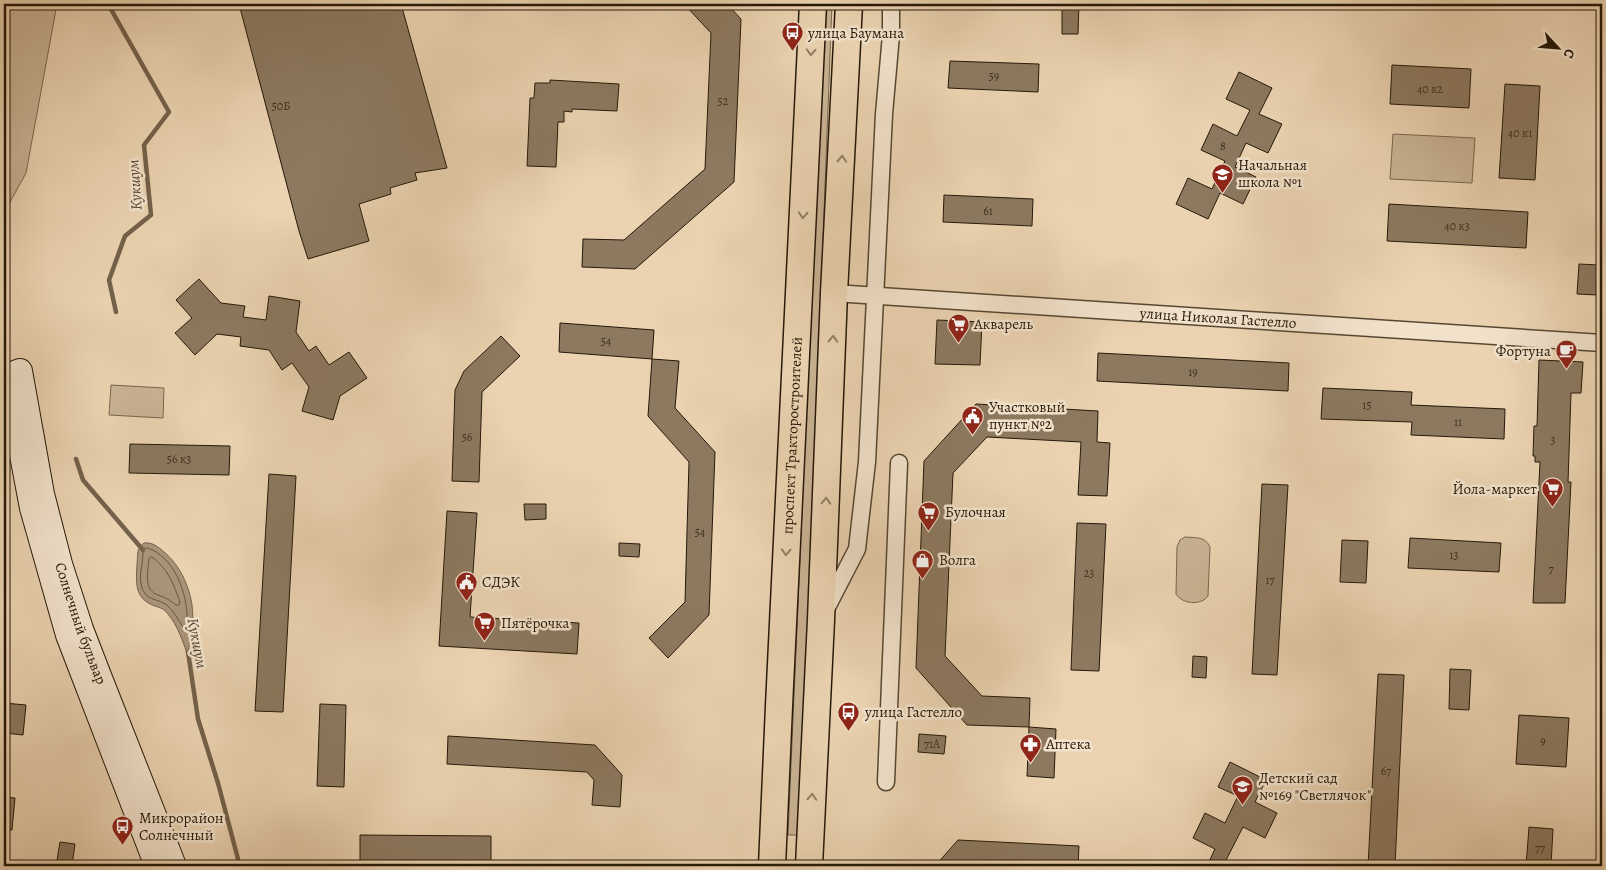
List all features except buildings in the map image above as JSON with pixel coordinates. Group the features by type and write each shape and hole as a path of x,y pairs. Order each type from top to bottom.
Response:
{"main road":[{"name":"проспект Тракторостроителей","path":"773,855 813,4"},
{"path":"773,855 809,856 821,620 834,293 850,4"}],"street":[{"path":"821,620 857,549 867,462 884,114 891,35 891,4"},
{"name":"улица Николая Гастелло","path":"834,293 1602,343"},
{"name":"Солнечный бульвар","path":"10,375 60,564 75,632 126,764 158,866"},
{"path":"886,782 899,463"},
{"name":"Солнечный бульвар","path":"126,764 174,866"}],"shaded area":[{"path":"4,4 57,4 26,173 4,213"},
{"path":"824,4 832,4 800,835 788,835"},
{"path":"1393,134 1475,138 1472,183 1390,179"},
{"path":"111,385 164,388 163,418 109,415"},
{"path":"1185,537 1203,539 1210,547 1208,596 1201,601 1187,602 1176,594 1177,547 1180,540"}],"water":[{"path":"144,543 155,545 171,559 183,576 187,586 193,616 188,656 180,634 167,612 148,603 143,599 138,589 136,577 138,552"}],"waterway":[{"name":"Кукшум","path":"108,4 169,112 144,145 151,215 125,236 109,280 116,312"},
{"name":"Кукшум","path":"76,459 83,480 143,550"},
{"name":"Кукшум","path":"188,652 198,719 218,783 238,859"}],"place":[{"name":"улица Баумана","path":"792,52"},
{"name":"Начальная школа №1","path":"1222,193"},
{"name":"Акварель","path":"958,343"},
{"name":"Фортуна","path":"1567,370"},
{"name":"Участковый пункт №2","path":"973,435"},
{"name":"Йола-маркет","path":"1553,508"},
{"name":"Булочная","path":"929,531"},
{"name":"Волга","path":"923,579"},
{"name":"СДЭК","path":"466,601"},
{"name":"Пятёрочка","path":"485,642"},
{"name":"улица Гастелло","path":"849,731"},
{"name":"Аптека","path":"1030,763"},
{"name":"Детский сад №169 \"Светлячок\"","path":"1243,806"},
{"name":"Микрорайон Солнечный","path":"123,846"}]}
